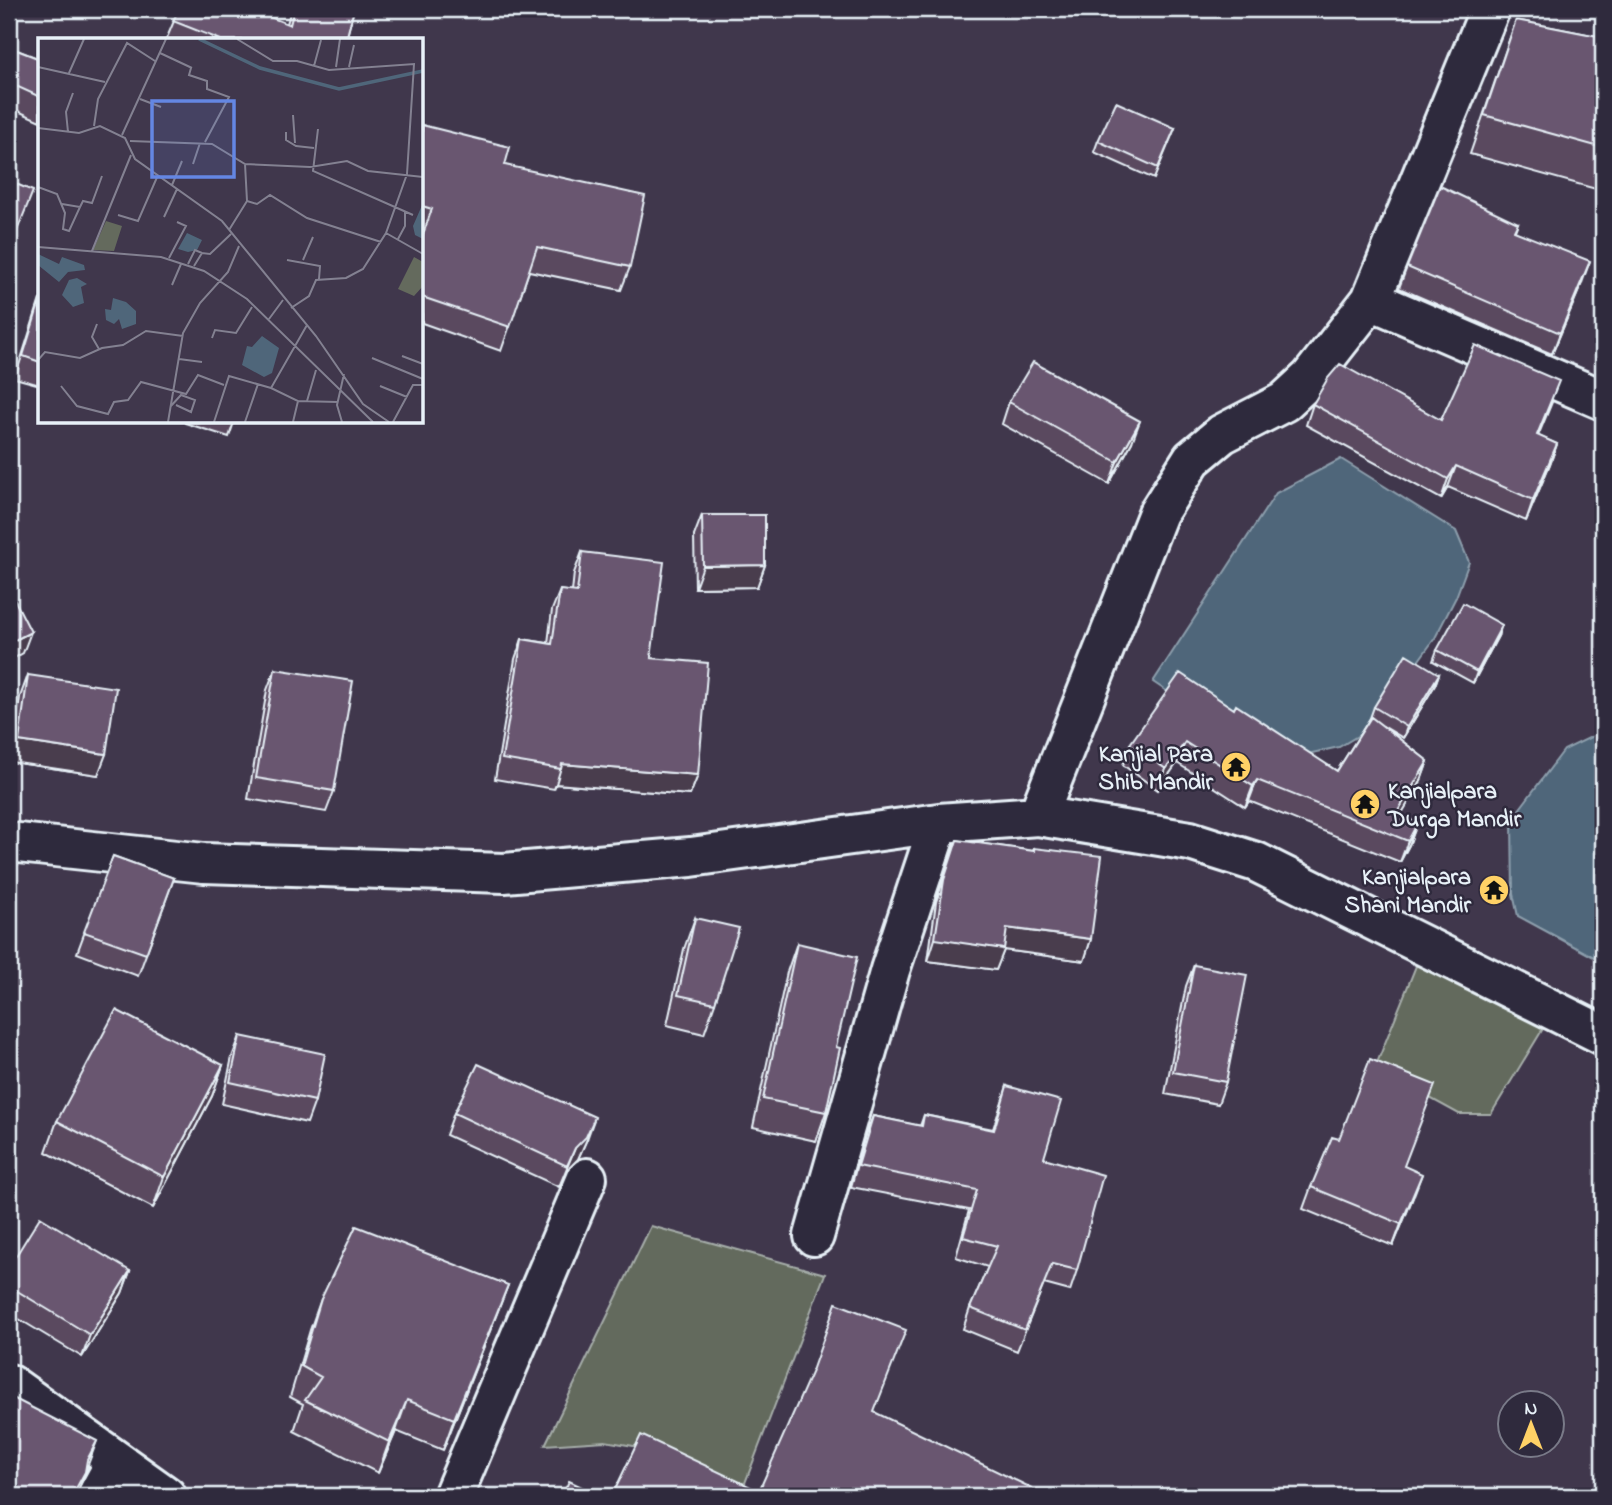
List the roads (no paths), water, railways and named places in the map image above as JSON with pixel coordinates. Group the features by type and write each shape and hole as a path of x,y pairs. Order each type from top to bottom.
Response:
{"street":[{"path":"1038,816 1158,513 1192,459 1222,434 1284,402 1310,379 1371,300 1490,9"},
{"path":"1371,300 1603,400"},
{"path":"9,842 204,863 504,873 691,857 939,823 1038,816 1190,841 1256,862 1603,1035"},
{"path":"814,1236 890,970 939,823"},
{"path":"453,1496 587,1178"},
{"path":"9,1384 166,1496"},
{"path":"97,1496 116,1461"}],"water":[{"path":"1341,459 1456,531 1469,562 1456,597 1435,638 1369,729 1339,747 1303,755 1217,725 1153,682 1276,493"},
{"path":"1595,735 1603,736 1603,962 1518,916 1513,894 1512,819 1564,750"}],"place":[{"name":"Kanjial Para Shib Mandir","path":"1236,767"},
{"name":"Kanjialpara Durga Mandir","path":"1365,804"},
{"name":"Kanjialpara Shani Mandir","path":"1494,890"}]}
